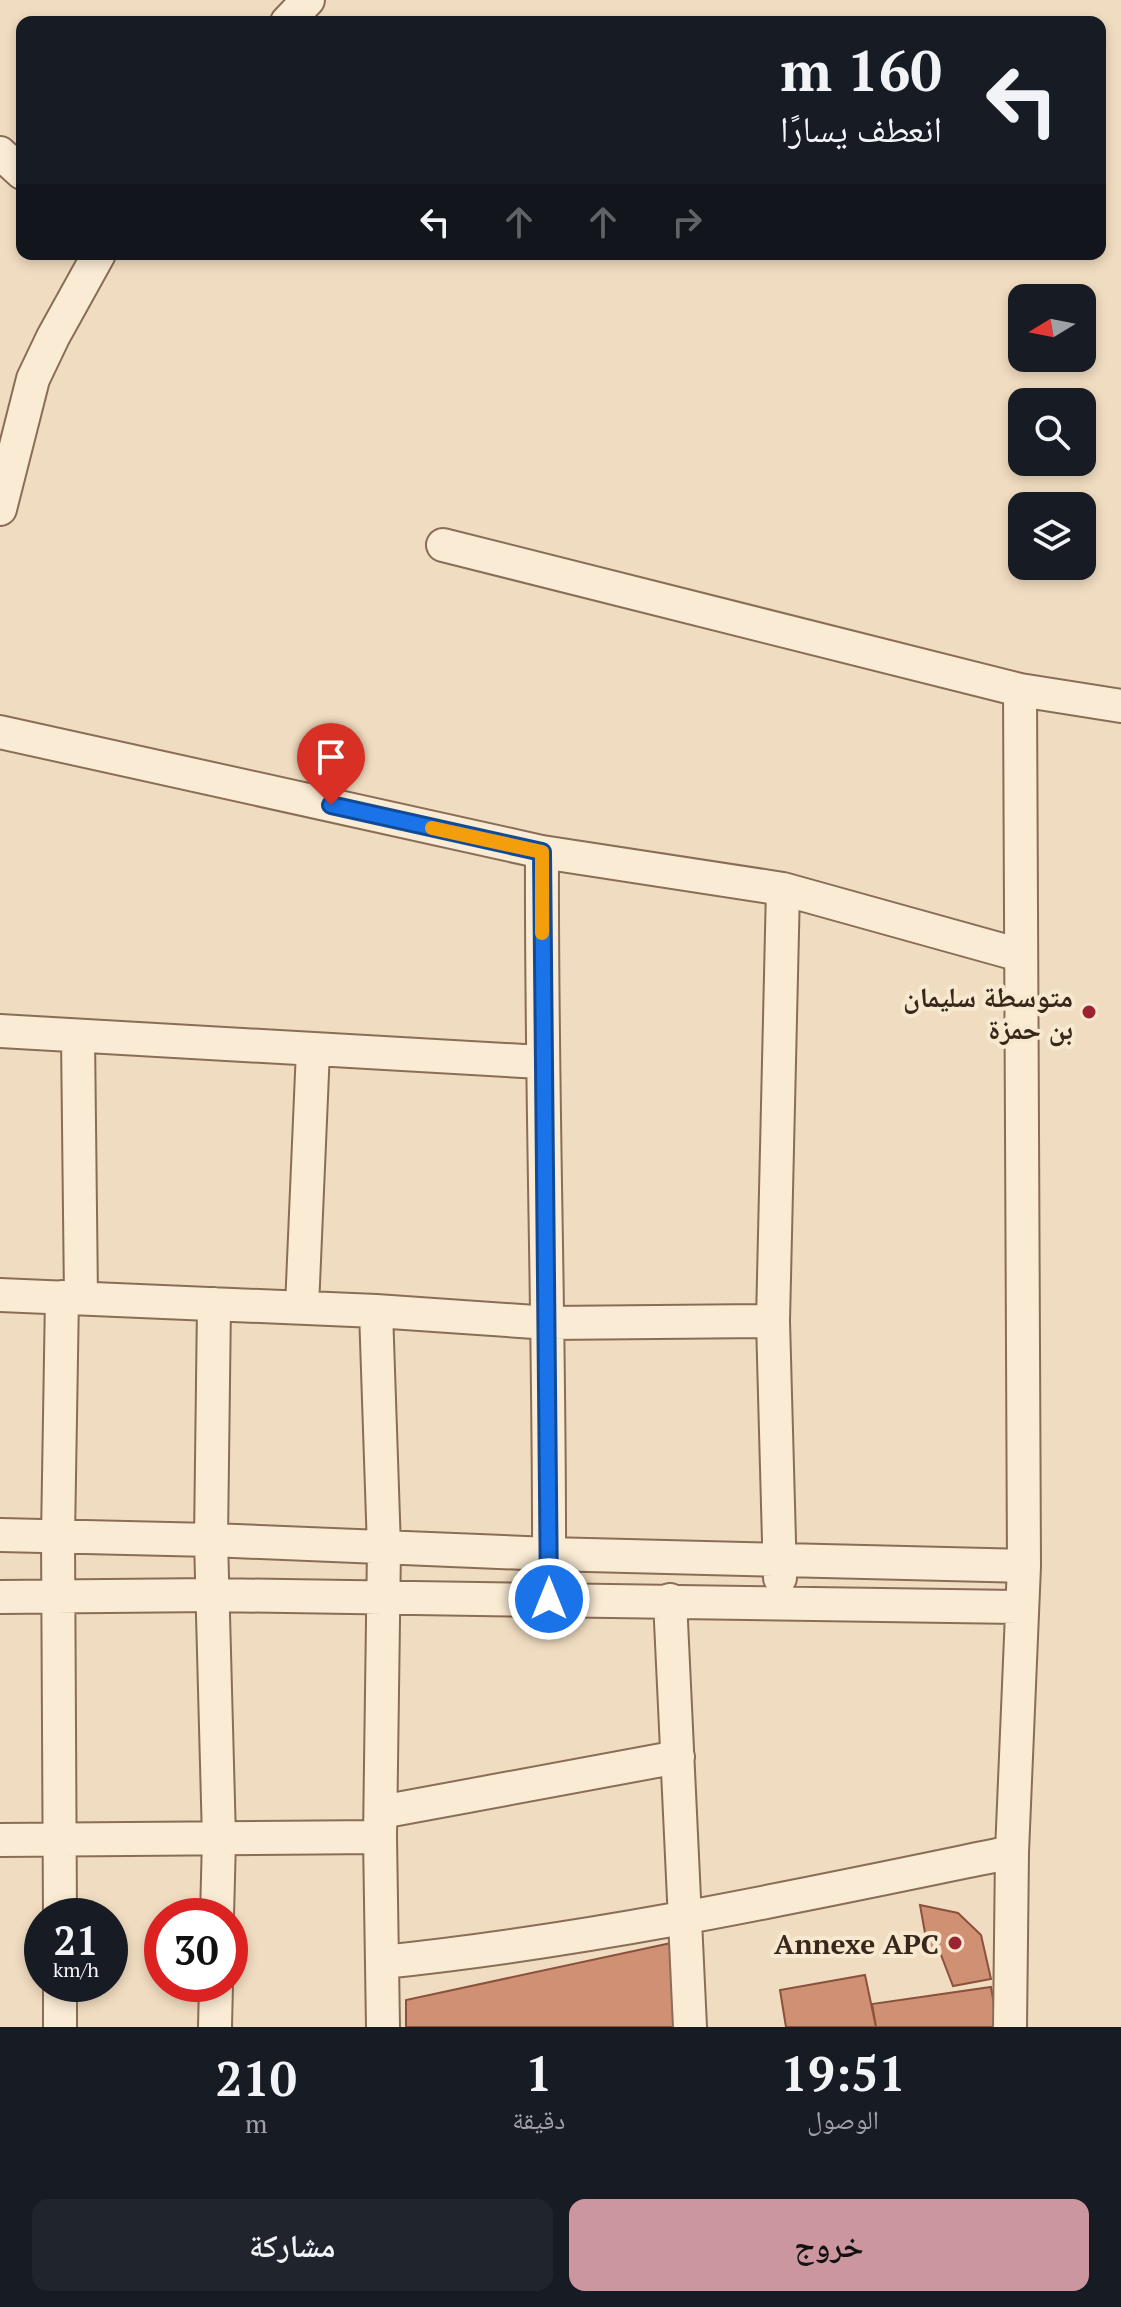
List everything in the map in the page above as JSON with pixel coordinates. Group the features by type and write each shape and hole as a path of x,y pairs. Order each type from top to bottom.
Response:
{"street":[{"path":"293,16 308,0"},
{"path":"0,153 16,168"},
{"path":"0,508 33,379 96,260"},
{"path":"443,545 1020,690 1121,706"},
{"path":"1010,2027 1012,1852 1024,1566 1020,690"},
{"path":"0,732 542,852 783,889 1020,955"},
{"path":"542,852 541,1062 549,1323 549,1599"},
{"path":"780,1603 773,1321 783,889"},
{"path":"0,1031 541,1062"},
{"path":"60,1898 58,1537 71,1298 78,1037"},
{"path":"302,1307 313,1050"},
{"path":"0,1295 302,1307 549,1323 773,1321"},
{"path":"214,1304 211,1540 219,1839 217,1898"},
{"path":"376,1311 384,1548 381,1824 383,2027"},
{"path":"0,1535 1024,1566"},
{"path":"0,1597 213,1595 1021,1607"},
{"path":"670,1600 690,2027"},
{"path":"0,1840 219,1839 381,1824 678,1757"},
{"path":"383,1962 463,1954 686,1919 1012,1852"},
{"path":"60,2002 60,2027"},
{"path":"215,2027 216,2002"}],"building":[{"name":"Annexe APC","path":"920,1905 958,1913 981,1935 991,1979 953,1986 941,1955 928,1950"},
{"path":"671,1943 674,2027 406,2027 406,2000"},
{"path":"865,1975 876,2027 786,2027 780,1990"},
{"path":"991,1987 998,2027 876,2027 872,2004"}],"slow traffic":[{"path":"432,828 542,852 542,933"}],"place":[{"name":"متوسطة سليمان بن حمزة","path":"1089,1012"},
{"name":"Annexe APC","path":"955,1943"}],"route":[{"path":"331,805 542,852 541,1062 549,1323 549,1599"}]}
